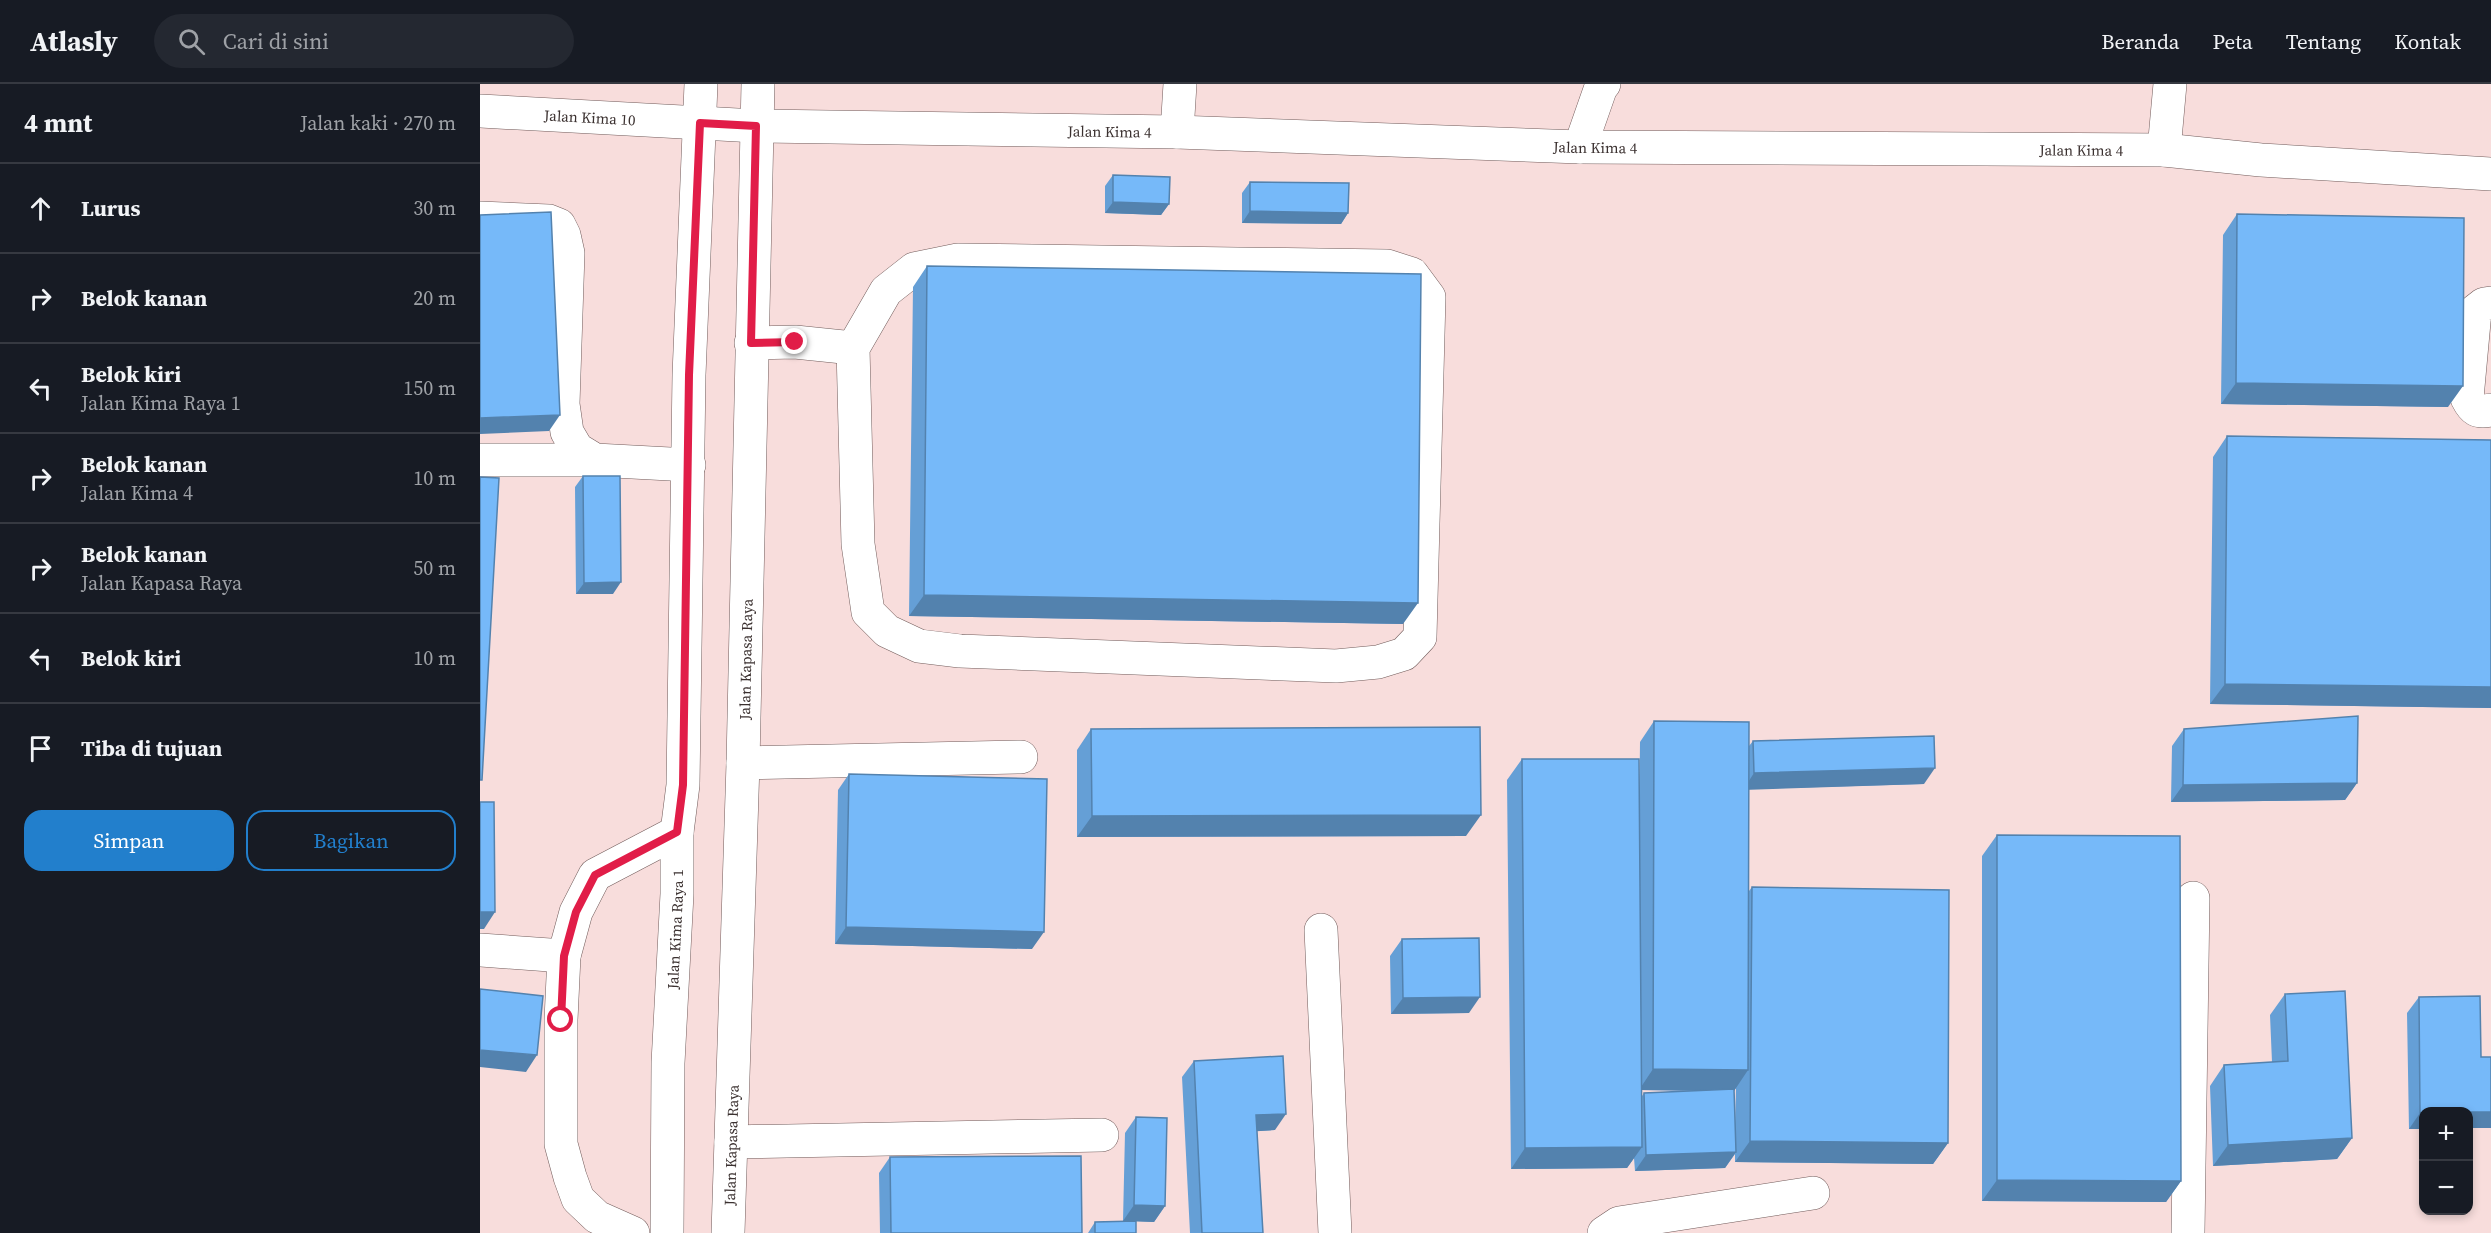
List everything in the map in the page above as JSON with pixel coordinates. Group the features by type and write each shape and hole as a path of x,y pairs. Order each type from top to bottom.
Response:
{"main road":[{"path":"480,111 482,84"},
{"name":"Jalan Kima Raya 1","path":"667,1233 668,1063 677,894 677,832 683,785 689,375 701,84"},
{"name":"Jalan Kapasa Raya","path":"728,1233 743,763 758,84"},
{"path":"1177,132 1180,84"},
{"path":"1580,147 1604,84"},
{"path":"2164,150 2170,84"},
{"name":"Jalan Kima 10","path":"480,111 700,123"},
{"name":"Jalan Kima 4","path":"700,123 756,126 1177,132 1580,147 2164,150 2262,160 2491,174"},
{"path":"480,218 549,221 559,225 564,235 568,253 562,404 567,432 577,449 596,460"},
{"path":"958,260 1387,266 1412,274 1429,297 1420,637 1404,654 1378,662 1336,666 960,651 919,646 887,632 868,612 862,585 858,544 853,348 886,291 914,269 958,260"},
{"path":"2491,303 2484,304 2475,311 2467,398 2473,408 2480,412 2491,410"},
{"path":"751,343 795,342 853,348"},
{"path":"480,460 596,460 689,465"},
{"path":"743,763 1021,757"},
{"path":"633,1233 597,1217 578,1199 561,1144 564,956 576,912 595,875 677,832"},
{"path":"2188,1233 2193,898"},
{"path":"1321,930 1335,1233"},
{"path":"480,950 564,956"},
{"path":"731,1142 1102,1136"},
{"path":"1604,1233 1620,1223 1813,1193"}],"building":[{"path":"1113,175 1170,177 1169,204 1113,202"},
{"path":"1250,182 1349,183 1348,213 1250,211"},
{"path":"551,212 560,415 480,418 480,215"},
{"path":"2237,214 2464,218 2463,386 2236,383"},
{"path":"927,266 1421,274 1418,603 924,595"},
{"path":"2227,436 2491,440 2491,687 2225,684"},
{"path":"583,476 620,476 621,582 584,583"},
{"path":"480,477 499,478 482,780 480,780"},
{"path":"2358,716 2357,783 2183,785 2184,729"},
{"path":"1654,721 1749,722 1748,1070 1653,1069"},
{"path":"1480,727 1481,815 1092,816 1091,729"},
{"path":"1934,736 1935,768 1754,773 1753,741"},
{"path":"1522,759 1639,759 1642,1147 1525,1148"},
{"path":"849,774 1047,779 1044,932 846,927"},
{"path":"480,802 494,802 495,912 480,912"},
{"path":"1997,835 2180,836 2181,1181 1997,1180"},
{"path":"1752,887 1949,890 1948,1143 1750,1141"},
{"path":"1479,938 1480,997 1403,998 1402,939"},
{"path":"480,989 543,996 537,1055 480,1050"},
{"path":"2345,991 2352,1138 2228,1145 2224,1065 2288,1061 2285,994"},
{"path":"2480,996 2481,1057 2491,1057 2491,1112 2473,1112 2473,1107 2420,1107 2419,997"},
{"path":"1283,1056 1286,1114 1256,1115 1263,1233 1202,1233 1194,1061"},
{"path":"1734,1089 1736,1152 1646,1155 1644,1093"},
{"path":"1136,1117 1167,1118 1165,1206 1134,1205"},
{"path":"1081,1156 1082,1233 891,1233 890,1157"},
{"path":"1136,1221 1136,1233 1095,1233 1095,1222"}],"route":[{"path":"561,1020 564,956 576,912 595,875 677,832 683,785 689,375 700,123 756,126 751,343 795,342"}]}
